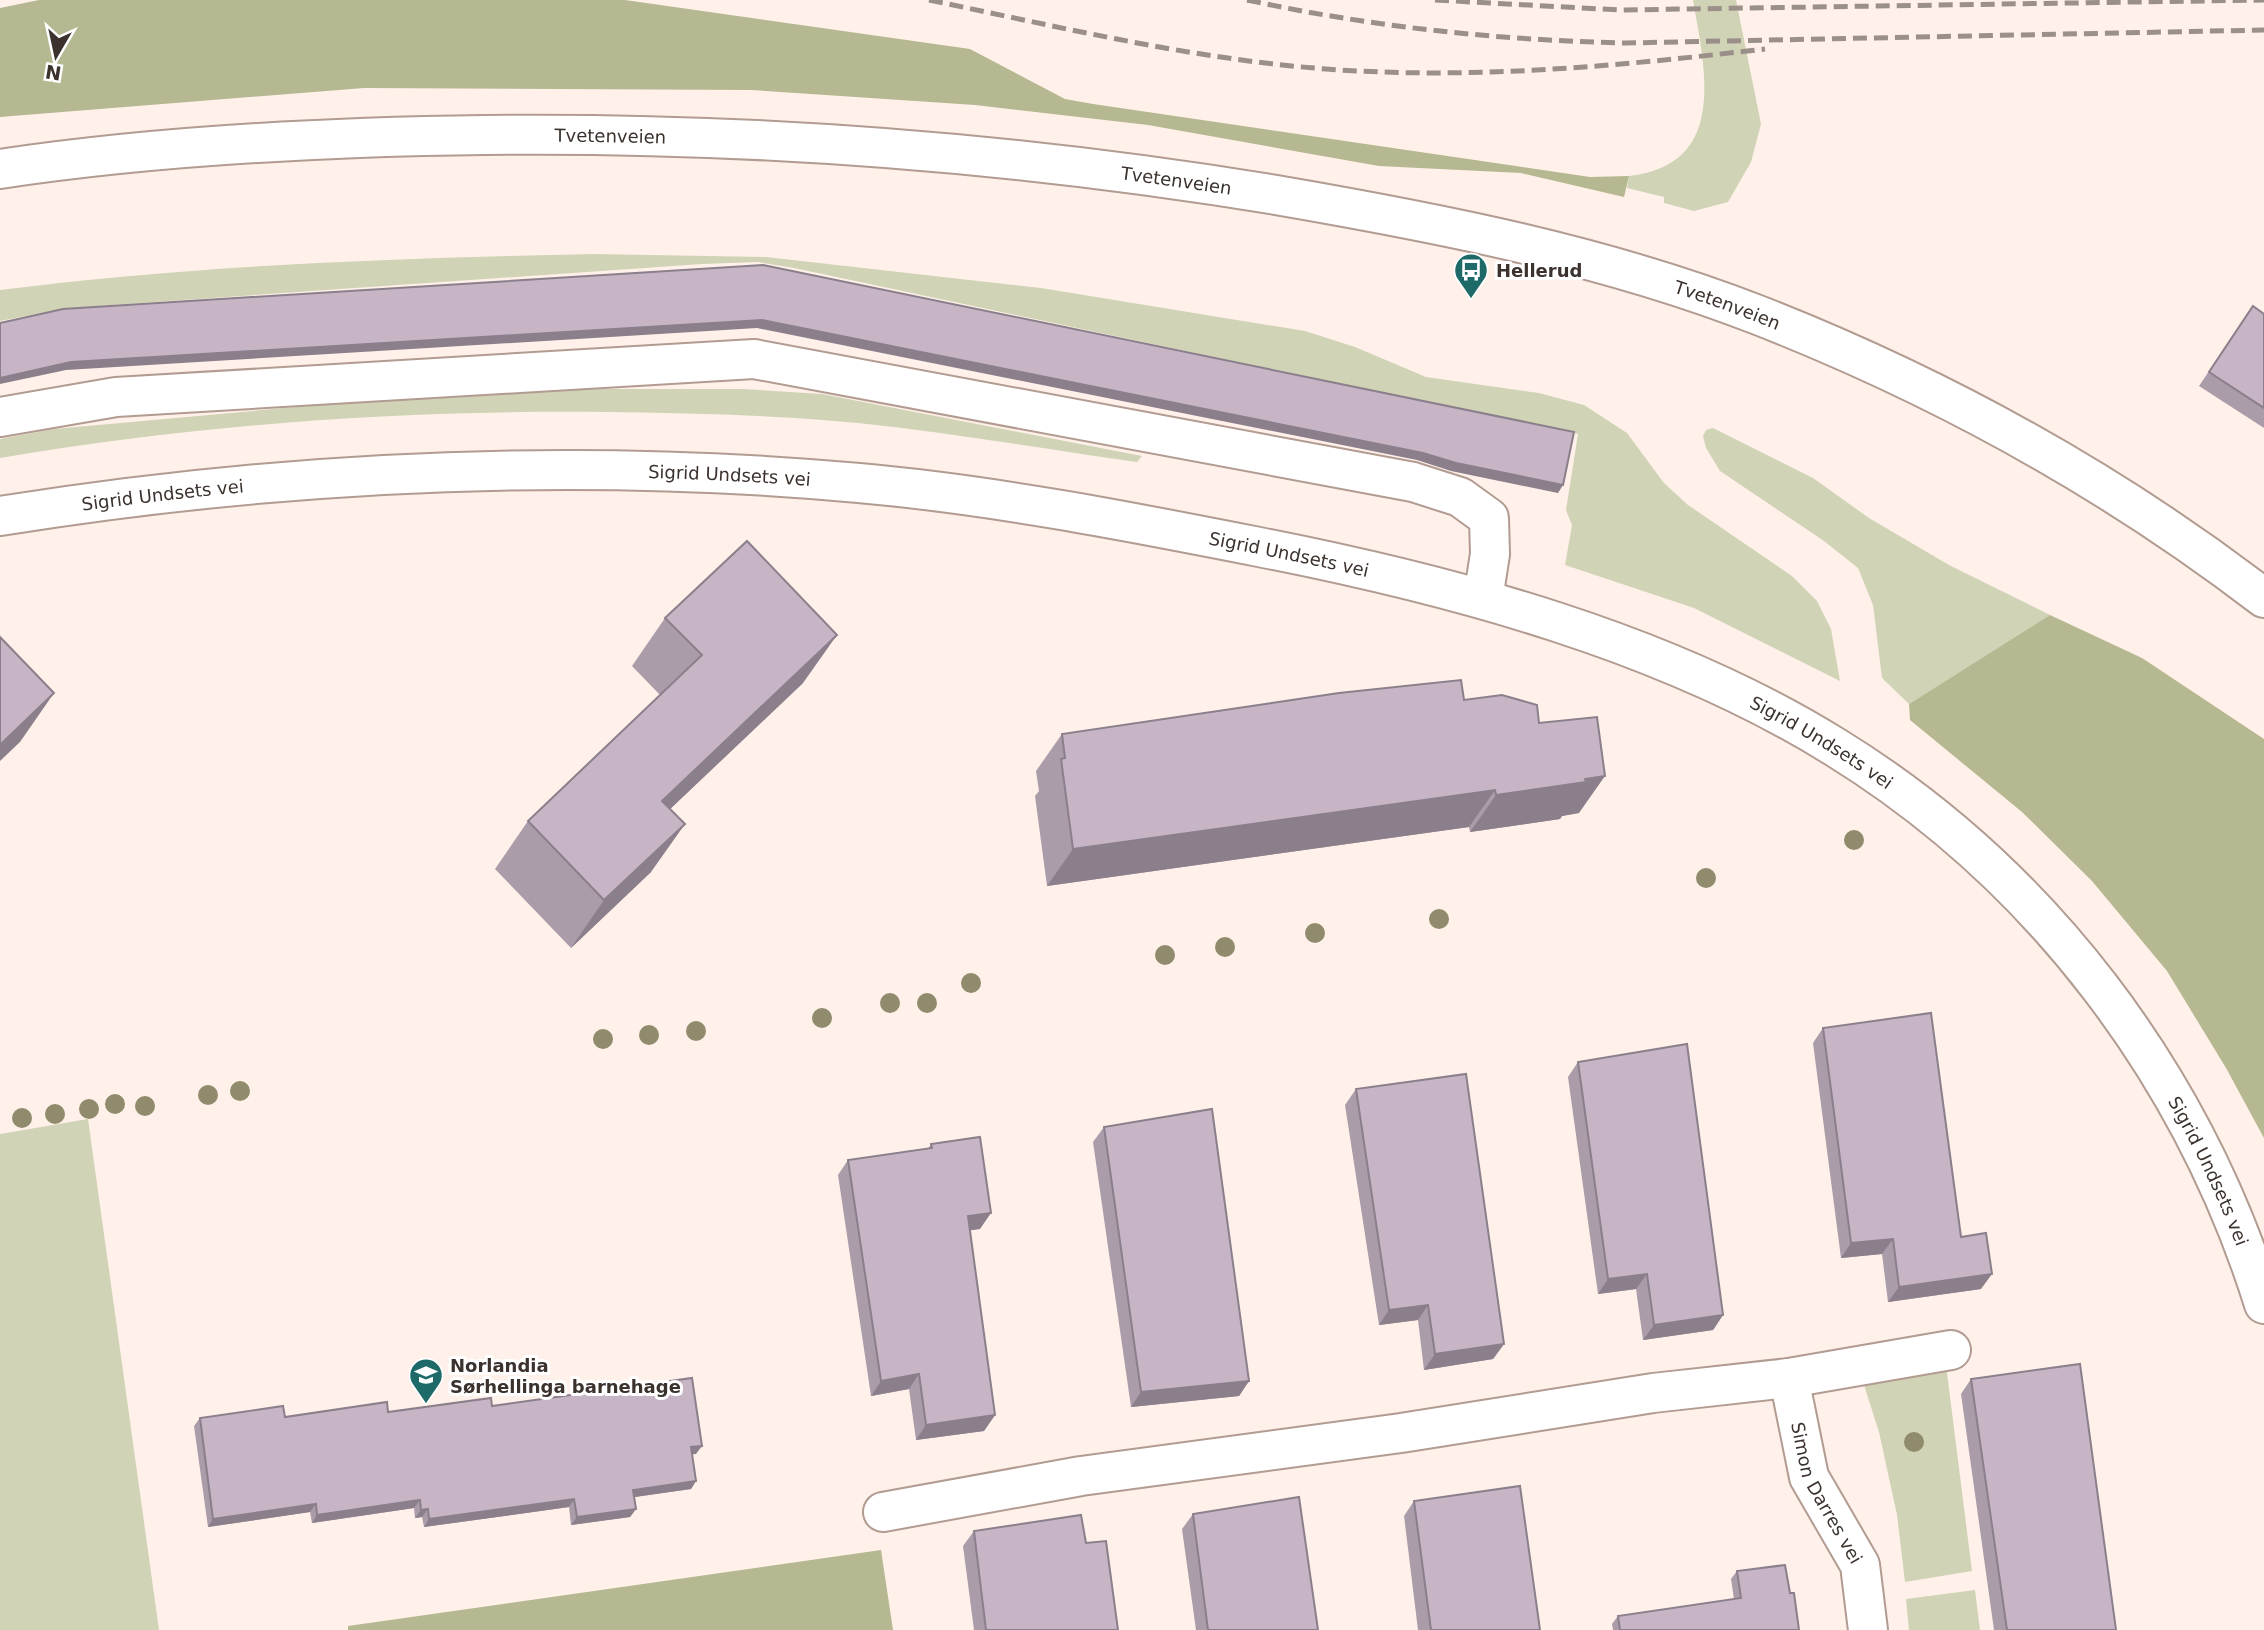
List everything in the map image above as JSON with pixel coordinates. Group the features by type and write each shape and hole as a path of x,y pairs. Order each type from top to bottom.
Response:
{"street":[{"name":"Tvetenveien","path":"0,169 178,149 330,138 583,134 708,137 968,153 1117,172 1327,204 1507,241 1650,278 1757,315 1876,364 2031,444 2113,491 2264,598"},
{"path":"0,417 117,397 754,359 1413,482 1460,497 1489,518 1490,554 1483,599"},
{"name":"Sigrid Undsets vei","path":"0,516 167,493 308,480 509,472 733,474 865,484 1170,529 1407,578 1556,622 1744,697 1833,746 1889,783 2019,893 2083,964 2138,1037 2188,1118 2228,1198 2264,1304"},
{"path":"883,1512 1081,1476 1401,1433 1653,1393 1791,1387 1951,1350"},
{"name":"Simon Darres vei","path":"1791,1387 1809,1477 1860,1565 1868,1630"}],"green space":[{"path":"39,0 625,0 970,49 1065,99 1093,104 1590,177 1629,176 1624,197 1521,173 1379,166 1148,125 975,105 752,90 364,88 0,117 0,8"},
{"path":"1693,0 1736,0 1761,124 1751,162 1728,202 1694,211 1664,203 1664,197 1627,188 1629,176 1661,168 1683,154 1696,134 1703,110 1704,83"},
{"path":"594,254 766,257 1041,288 1305,331 1355,347 1426,377 1539,393 1584,405 1627,433 1664,483 1688,505 1792,576 1817,601 1831,629 1840,681 1694,608 1565,565 1572,525 1566,510 1578,434 794,268 758,262 702,264 111,305 57,310 0,321 0,290 74,281 296,264"},
{"path":"587,389 743,389 822,394 1142,456 1137,462 928,431 827,420 701,414 530,412 378,417 227,428 0,458 0,439 54,429 340,403"},
{"path":"1713,428 1813,478 1869,518 1949,565 2050,615 1909,704 1882,678 1873,605 1858,568 1824,541 1720,471 1706,448 1703,436 1706,430"},
{"path":"2050,615 2142,658 2264,739 2264,1138 2226,1068 2167,971 2092,881 2022,812 1910,720 1909,704"},
{"path":"88,1119 159,1630 0,1630 0,1134"},
{"path":"1946,1365 1972,1571 1905,1582 1897,1515 1879,1432 1864,1385 1872,1375"},
{"path":"881,1550 893,1630 348,1630 348,1626"},
{"path":"1975,1590 1980,1630 1909,1630 1906,1599"}],"building":[{"path":"763,265 1574,432 1563,485 1456,463 1423,453 762,320 71,362 0,378 0,323 63,309"},
{"path":"2253,306 2264,314 2264,408 2209,372"},
{"path":"747,541 837,635 662,801 685,824 604,900 528,821 702,655 665,618"},
{"path":"0,637 54,693 0,745"},
{"path":"1461,680 1464,700 1502,695 1537,705 1539,723 1597,717 1605,776 1585,779 1586,782 1496,795 1495,790 1073,849 1061,759 1065,758 1062,734 1339,693"},
{"path":"1931,1013 1961,1237 1986,1233 1992,1274 1899,1287 1893,1239 1851,1243 1823,1028"},
{"path":"1687,1044 1723,1315 1654,1325 1647,1274 1608,1279 1578,1062"},
{"path":"1466,1074 1504,1344 1435,1354 1428,1305 1389,1310 1356,1089"},
{"path":"1212,1109 1249,1381 1141,1392 1104,1127"},
{"path":"980,1137 991,1213 968,1216 995,1415 926,1425 919,1374 881,1381 848,1160 932,1148 931,1144"},
{"path":"2080,1364 2116,1630 2007,1630 1971,1379"},
{"path":"692,1378 702,1446 691,1447 696,1481 633,1490 636,1509 577,1517 574,1499 429,1519 428,1509 421,1510 420,1500 317,1515 316,1504 213,1519 200,1418 283,1406 285,1417 387,1402 388,1412 491,1398 492,1406"},
{"path":"1520,1486 1540,1630 1431,1630 1414,1501"},
{"path":"1299,1497 1318,1630 1208,1630 1193,1514"},
{"path":"1081,1515 1086,1543 1106,1541 1118,1630 986,1630 974,1531"},
{"path":"1785,1565 1790,1593 1794,1593 1799,1630 1620,1630 1618,1616 1741,1598 1737,1571"}],"railway":[{"path":"929,0 1176,50 1326,69 1491,72 1655,61 1765,49"},
{"path":"1247,0 1341,18 1435,31 1625,43 2264,30"},
{"path":"1435,0 1621,10 2264,0"}],"place":[{"name":"Hellerud","path":"1471,300"},
{"name":"Norlandia Sørhellinga barnehage","path":"426,1405"}]}
